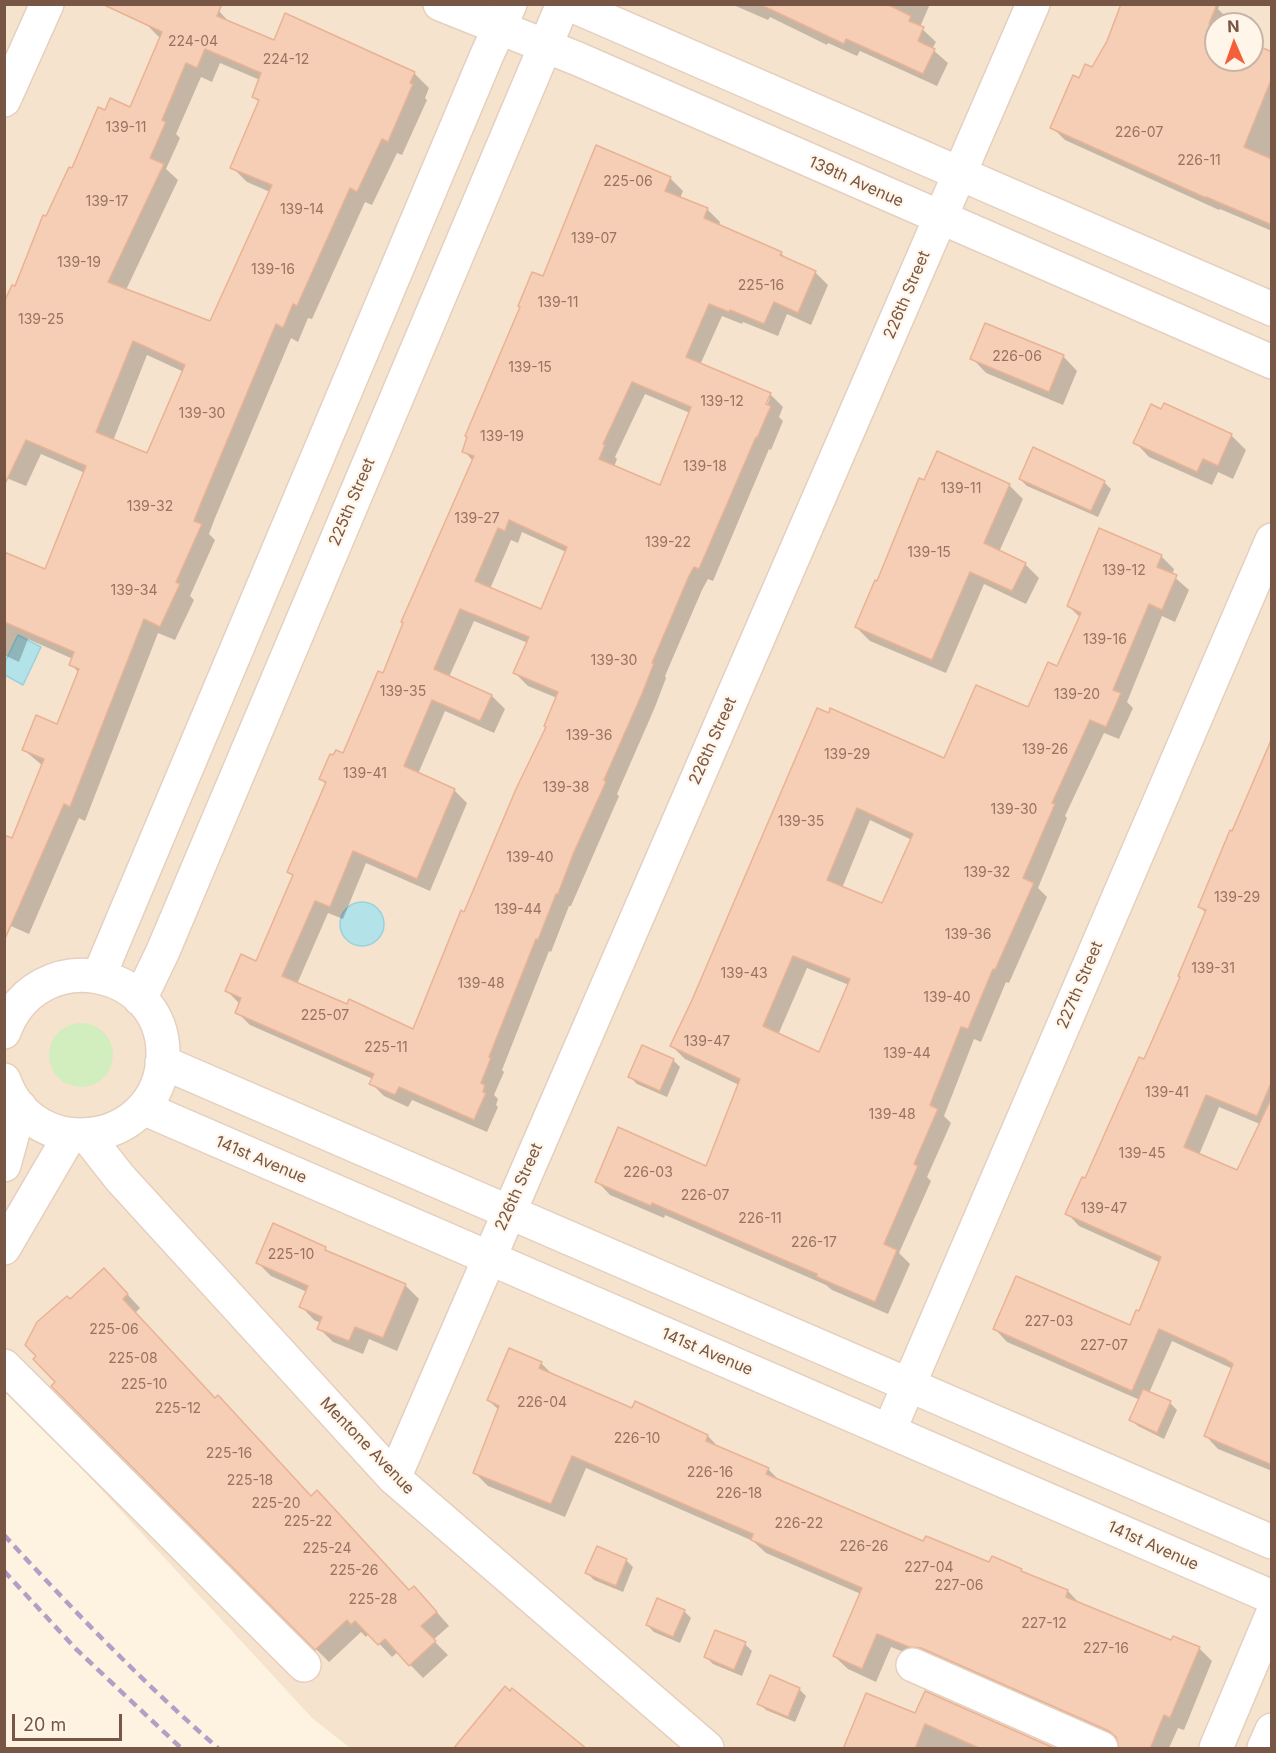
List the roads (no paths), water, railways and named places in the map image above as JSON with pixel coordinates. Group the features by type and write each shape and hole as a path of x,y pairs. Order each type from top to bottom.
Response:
{"street":[{"path":"4,100 47,4"},
{"name":"139th Avenue","path":"440,4 505,16 545,47 1272,362"},
{"name":"225th Street","path":"140,999 163,951 563,4"},
{"path":"569,4 1272,309"},
{"name":"226th Street","path":"394,1478 1033,4"},
{"path":"99,976 505,16"},
{"name":"227th Street","path":"889,1431 1272,540"},
{"path":"4,1032 9,1019 21,1001 38,987 58,978 80,975 99,976 122,985 140,999 153,1016 160,1035 162,1062 153,1094 143,1108 125,1124 107,1133 78,1136 47,1129 29,1118 12,1094"},
{"path":"4,981 38,987"},
{"path":"162,1062 1272,1542"},
{"path":"4,1165 12,1094"},
{"name":"141st Avenue","path":"143,1108 1272,1597"},
{"path":"4,1248 78,1136"},
{"name":"Mentone Avenue","path":"78,1136 120,1178 394,1478 707,1749"},
{"path":"4,1366 304,1665"},
{"path":"1216,1749 1272,1614"},
{"path":"913,1665 1101,1749"},
{"path":"1264,1749 1272,1730"}],"water":[{"path":"18,635 41,647 23,685 5,675 5,662"},
{"path":"362,902 370,903 378,908 383,916 383,932 378,940 370,945 362,946 354,945 346,940 341,932 340,924 341,916 346,908 354,903"}],"railway":[{"path":"4,1535 108,1645 218,1748"},
{"path":"4,1571 76,1649 181,1748"}]}
